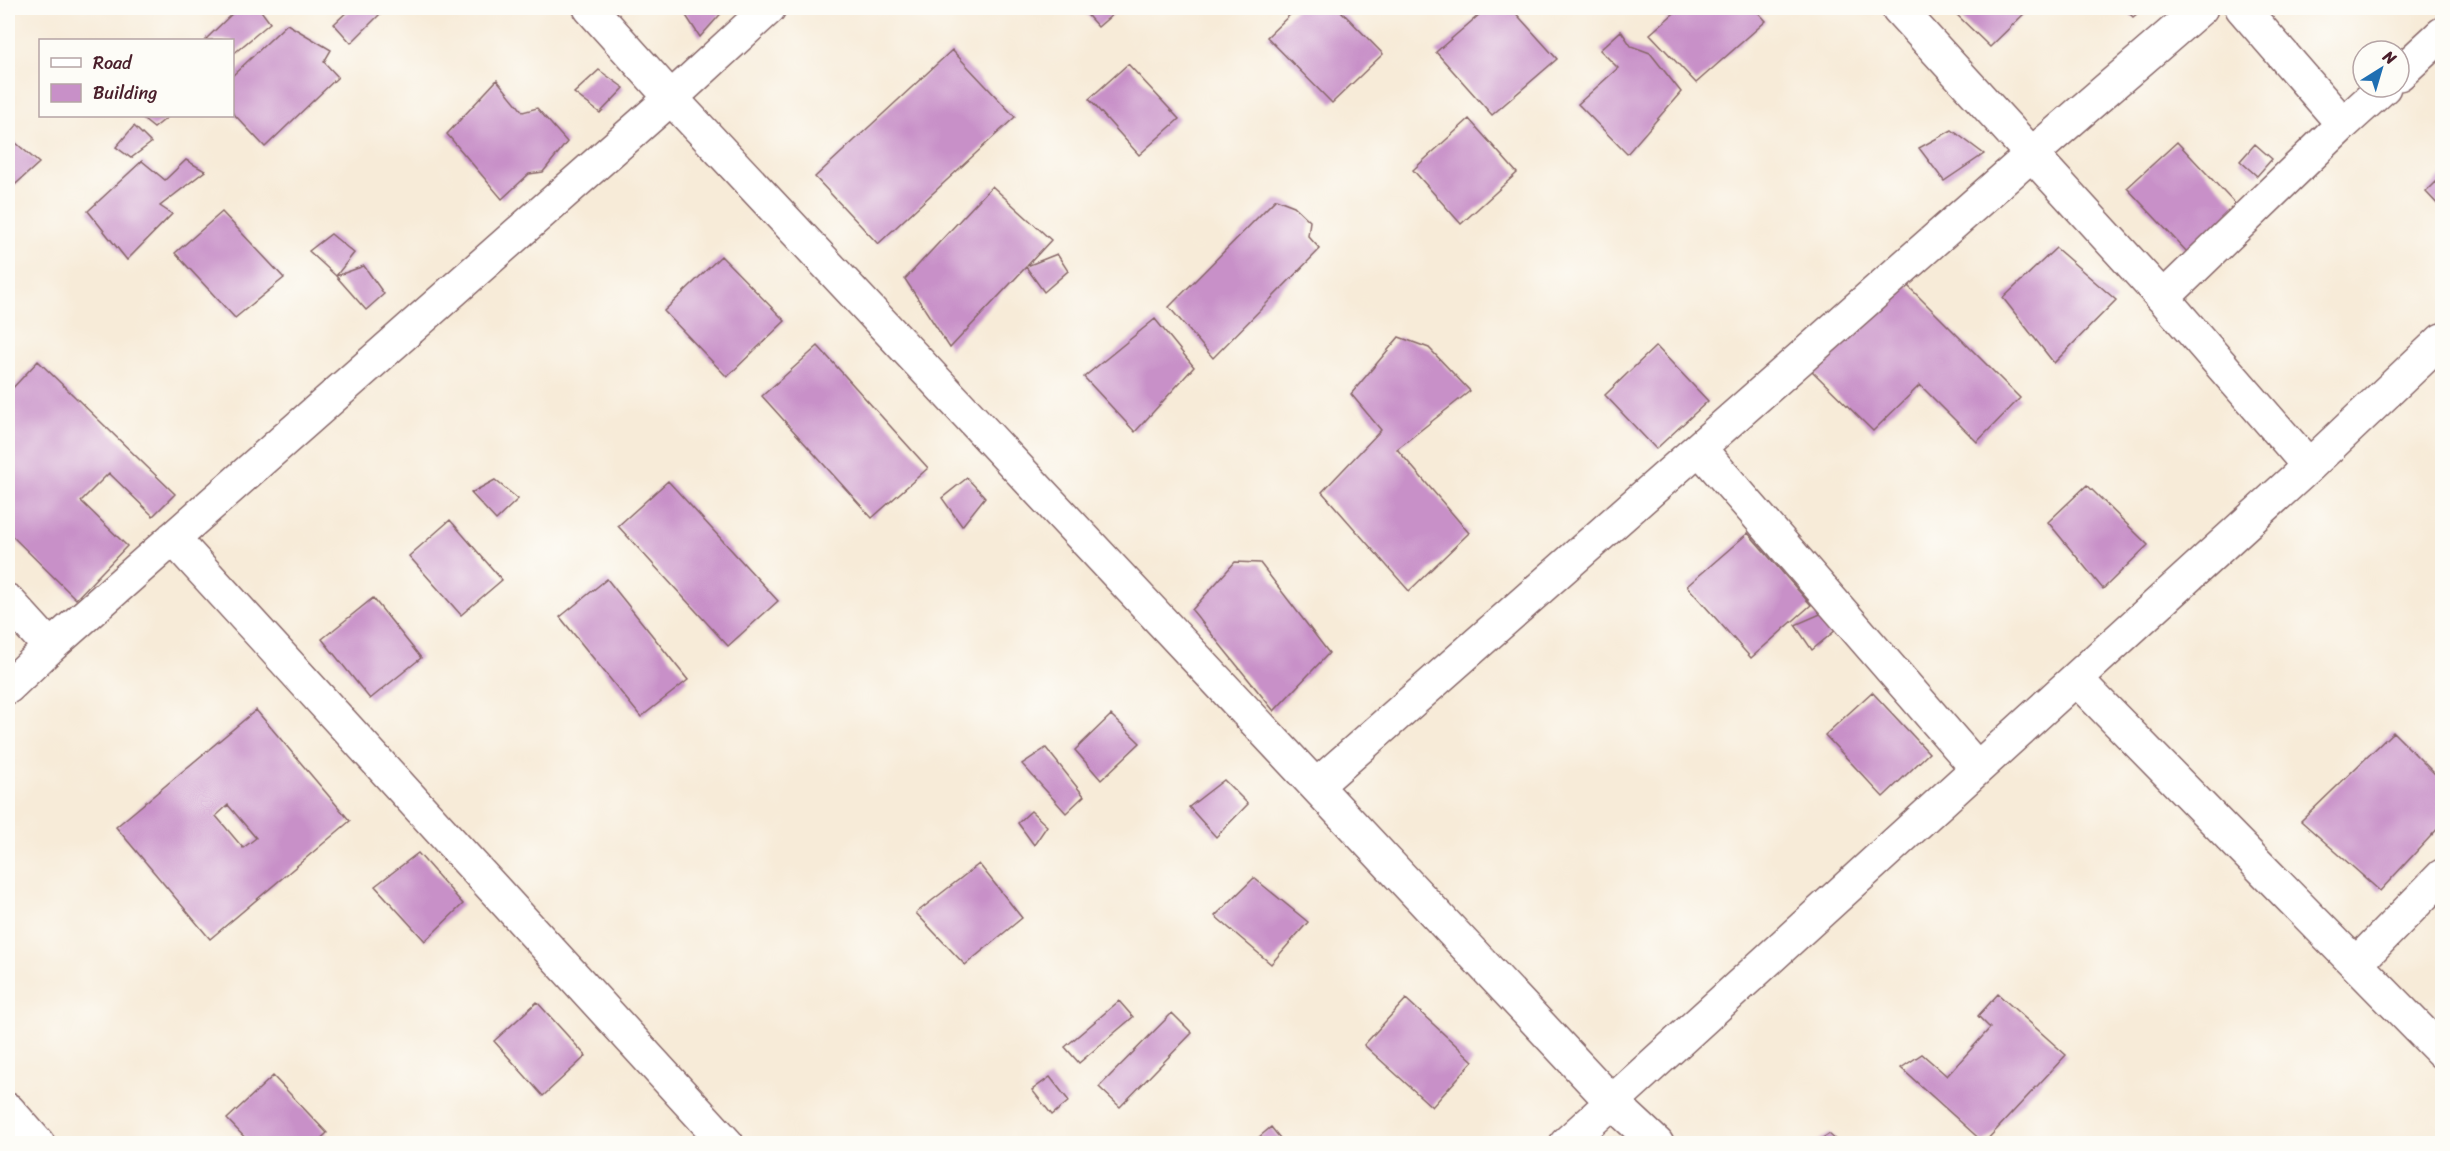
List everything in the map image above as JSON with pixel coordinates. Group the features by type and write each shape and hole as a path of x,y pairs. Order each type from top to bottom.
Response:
{"street":[{"path":"590,8 671,98 1612,1102 1657,1143"},
{"path":"8,687 50,647 671,98 768,8"},
{"path":"1898,8 2163,298 2309,466"},
{"path":"1316,786 2032,154 2201,8"},
{"path":"2242,8 2343,124"},
{"path":"2411,63 2442,34"},
{"path":"2163,298 2371,99"},
{"path":"1566,1143 2309,466 2442,340"},
{"path":"1699,448 1977,768"},
{"path":"173,538 727,1143"},
{"path":"8,600 50,647"},
{"path":"2076,679 2442,1052"},
{"path":"2356,964 2442,876"},
{"path":"8,1110 38,1143"}],"building":[{"path":"238,8 259,8 270,23 234,53 234,39 206,39"},
{"path":"351,8 386,8 351,43 334,24"},
{"path":"681,8 726,8 700,37"},
{"path":"1081,8 1120,8 1098,27"},
{"path":"1297,8 1338,8 1383,54 1332,103 1267,37"},
{"path":"1487,8 1511,8 1557,59 1492,115 1436,52"},
{"path":"1680,8 1754,8 1766,21 1696,83 1650,34"},
{"path":"1950,8 2030,8 1990,47"},
{"path":"2124,8 2144,8 2133,17"},
{"path":"287,24 331,50 324,62 338,77 265,147 234,114 234,74"},
{"path":"1621,31 1631,46 1650,53 1681,92 1627,154 1578,104 1618,68 1600,50"},
{"path":"952,50 1015,117 878,244 815,177"},
{"path":"1128,64 1179,119 1139,155 1089,99"},
{"path":"599,70 624,88 600,113 574,93"},
{"path":"497,80 523,112 537,108 567,142 543,172 529,174 502,199 447,134"},
{"path":"140,117 168,117 154,128"},
{"path":"1469,119 1517,173 1461,224 1413,170"},
{"path":"134,126 151,143 131,158 116,147"},
{"path":"1952,130 1984,154 1944,181 1919,148"},
{"path":"8,136 39,163 8,191"},
{"path":"2177,142 2238,207 2188,253 2127,188"},
{"path":"2255,144 2272,159 2257,176 2240,161"},
{"path":"186,160 205,171 160,206 172,214 127,260 88,211 142,161 165,180"},
{"path":"2442,176 2442,209 2426,192"},
{"path":"992,186 1051,240 1027,266 1057,254 1068,271 1044,292 1026,267 950,348 905,279"},
{"path":"1276,199 1294,206 1310,221 1308,236 1320,249 1213,358 1169,307"},
{"path":"222,212 284,278 235,318 175,253"},
{"path":"331,234 354,253 336,276 309,251"},
{"path":"2056,248 2116,300 2054,363 2003,298"},
{"path":"721,256 785,321 727,377 664,311"},
{"path":"364,266 384,294 366,310 336,276"},
{"path":"1898,276 2020,398 1977,442 1920,385 1873,431 1807,366"},
{"path":"1155,319 1194,367 1135,432 1084,377"},
{"path":"1399,337 1429,348 1470,391 1397,449 1469,533 1409,591 1322,492 1381,430 1351,394"},
{"path":"818,346 928,468 872,518 762,396"},
{"path":"1656,346 1708,401 1656,449 1605,395"},
{"path":"38,361 175,494 153,516 109,473 81,501 127,546 76,599 8,532 8,393"},
{"path":"967,478 985,497 962,526 942,498"},
{"path":"495,480 518,499 496,520 471,493"},
{"path":"668,481 778,601 728,646 618,526"},
{"path":"2087,485 2148,545 2103,589 2048,522"},
{"path":"450,520 502,580 461,615 409,556"},
{"path":"1748,533 1811,605 1751,658 1687,586"},
{"path":"1235,562 1260,563 1329,653 1274,711 1192,610"},
{"path":"607,579 688,680 641,717 560,617"},
{"path":"373,598 421,658 370,699 322,639"},
{"path":"1825,612 1837,629 1812,650 1795,625"},
{"path":"1872,692 1929,753 1883,797 1825,735"},
{"path":"256,710 350,821 210,939 116,827","holes":["228,805 256,838 243,848 216,816"]},
{"path":"1111,715 1140,743 1101,780 1075,750"},
{"path":"2393,732 2442,781 2442,824 2380,891 2301,821"},
{"path":"1046,748 1084,796 1066,813 1022,764"},
{"path":"1224,780 1248,804 1216,837 1189,807"},
{"path":"1031,811 1047,826 1034,845 1018,823"},
{"path":"418,853 463,904 425,941 375,886"},
{"path":"979,864 1022,918 965,965 916,913"},
{"path":"1254,878 1308,922 1271,964 1215,916"},
{"path":"1998,994 2066,1055 1984,1143 1901,1068 1922,1054 1947,1076 1990,1028 1978,1016"},
{"path":"1406,999 1473,1061 1432,1107 1364,1045"},
{"path":"1119,1001 1133,1017 1079,1063 1065,1047"},
{"path":"537,1002 586,1056 543,1096 494,1041"},
{"path":"1172,1013 1192,1033 1120,1107 1099,1087"},
{"path":"273,1076 327,1133 316,1143 250,1143 227,1119"},
{"path":"1050,1077 1069,1101 1052,1115 1032,1090"},
{"path":"1271,1127 1284,1143 1252,1143"},
{"path":"1829,1134 1839,1143 1815,1143"}]}
